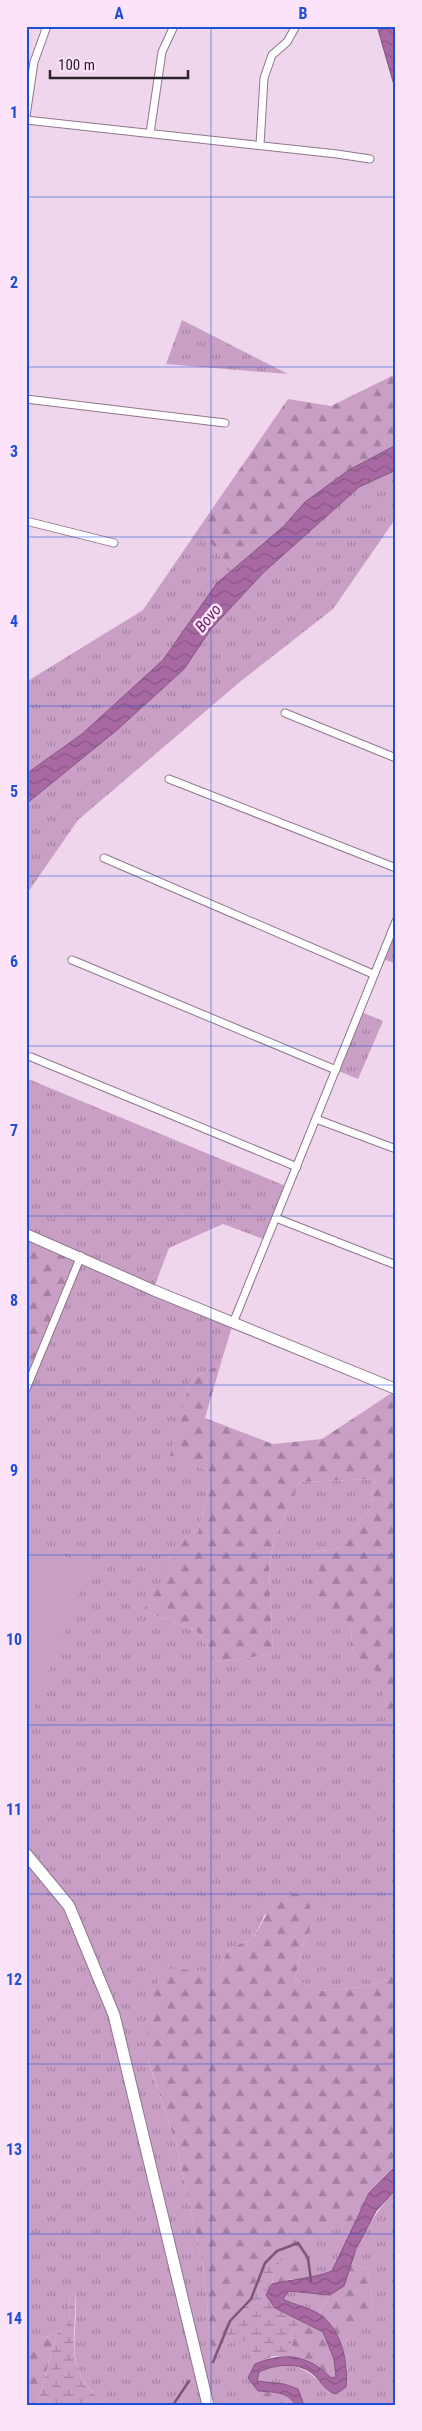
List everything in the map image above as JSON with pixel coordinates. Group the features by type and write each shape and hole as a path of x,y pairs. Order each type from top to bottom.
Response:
{"main road":[{"path":"26,1854 69,1906 114,2015 208,2405"}],"street":[{"path":"26,116 34,62 47,26"},
{"path":"150,133 162,52 174,26"},
{"path":"260,145 264,78 272,55 287,42 296,26"},
{"path":"26,120 260,145 370,159"},
{"path":"26,399 225,422"},
{"path":"26,521 114,544"},
{"path":"285,713 396,758"},
{"path":"170,779 396,868"},
{"path":"104,858 374,974"},
{"path":"233,1324 396,921"},
{"path":"72,960 336,1070"},
{"path":"31,1057 296,1167"},
{"path":"316,1119 396,1149"},
{"path":"276,1218 396,1265"},
{"path":"26,1234 81,1256 153,1290 233,1324 396,1389"},
{"path":"26,1389 81,1256"}],"green space":[{"path":"182,320 288,374 166,364"},
{"path":"394,375 396,377 396,445 349,470 305,502 283,527 232,570 199,528 288,399 331,406"},
{"path":"396,470 396,518 333,609 241,681 78,820 26,895 26,804 117,730 184,669 211,629 263,573 359,487"},
{"path":"199,528 232,570 217,583 163,660 82,734 26,774 26,682 143,610"},
{"path":"396,921 396,964 381,958"},
{"path":"359,1011 383,1021 358,1079 336,1070"},
{"path":"26,1078 288,1187 266,1240 223,1224 169,1248 153,1290 233,1323 221,1363 190,1381 171,1455 212,1473 198,1533 143,1611 196,1630 217,1662 273,1654 269,1567 274,1537 300,1482 375,1479 370,1509 340,1548 314,1552 350,1623 353,1653 383,1676 383,1712 396,1716 396,1962 389,1980 361,1987 319,1991 295,1979 302,1948 314,1921 265,1914 253,1939 229,1948 218,1972 148,2060 176,2144 203,2265 213,2360 220,2345 250,2339 255,2364 248,2378 258,2391 253,2405 101,2405 81,2377 77,2367 74,2346 75,2294 70,2294 69,2322 57,2333 26,2345"},
{"path":"26,1234 81,1256 26,1389"},
{"path":"221,1363 205,1418 273,1444 322,1439 396,1390 396,1716 383,1713 382,1676 353,1653 350,1623 307,1599 314,1552 340,1548 370,1509 375,1479 300,1482 274,1537 269,1567 273,1654 217,1662 196,1630 143,1611 185,1539 198,1533 212,1473 170,1455 190,1381"},
{"path":"26,1541 90,1566 26,1728"},
{"path":"278,1893 306,1895 314,1921 302,1948 295,1979 319,1991 361,1987 389,1980 396,1962 396,2166 369,2193 357,2218 299,2243 308,2258 311,2279 292,2279 272,2284 274,2269 297,2244 265,2262 251,2299 230,2321 213,2362 203,2265 176,2144 148,2059 146,2015 163,1968 218,1972 229,1948 253,1939"},
{"path":"396,2189 396,2405 304,2405 298,2389 284,2384 257,2381 259,2372 280,2365 290,2365 306,2371 330,2393 348,2370 342,2346 373,2310 368,2269 351,2263 359,2243 370,2224"},
{"path":"357,2218 332,2271 311,2279 308,2258 298,2243"},
{"path":"298,2243 274,2269 272,2284 266,2295 275,2308 301,2321 290,2334 294,2357 274,2356 255,2364 250,2340 220,2345 230,2321 251,2299 265,2263 277,2251"},
{"path":"351,2263 368,2269 373,2310 342,2346 333,2330 319,2314 330,2295 344,2285"},
{"path":"289,2291 330,2295 319,2314 283,2299"},
{"path":"70,2294 75,2294 74,2346 77,2367 83,2381 101,2405 37,2405 57,2333 69,2322"},
{"path":"301,2321 323,2332 334,2359 336,2377 331,2378 310,2361 294,2357 290,2334"},
{"path":"57,2333 37,2405 26,2405 26,2345"},
{"path":"258,2391 284,2395 289,2397 295,2405 253,2405"}],"water":[{"path":"377,26 396,26 396,92"},
{"name":"Bovo","path":"396,445 396,470 359,487 263,573 211,629 184,669 117,730 26,804 26,774 82,734 163,660 217,583 283,527 305,502 349,470"},
{"path":"396,2166 396,2189 376,2211 356,2249 344,2286 330,2295 289,2291 283,2299 319,2314 333,2328 345,2357 346,2387 336,2394 333,2393 309,2371 288,2365 273,2367 259,2372 257,2381 284,2384 298,2389 304,2405 295,2405 289,2397 279,2393 258,2391 248,2378 255,2364 276,2358 295,2357 314,2364 331,2378 336,2377 334,2359 323,2332 275,2308 266,2295 272,2284 317,2276 332,2271 369,2193"}],"waterway":[{"path":"213,2362 230,2321 251,2299 265,2263 277,2251 298,2243 308,2258 311,2281"},
{"path":"173,2405 189,2381"}]}
